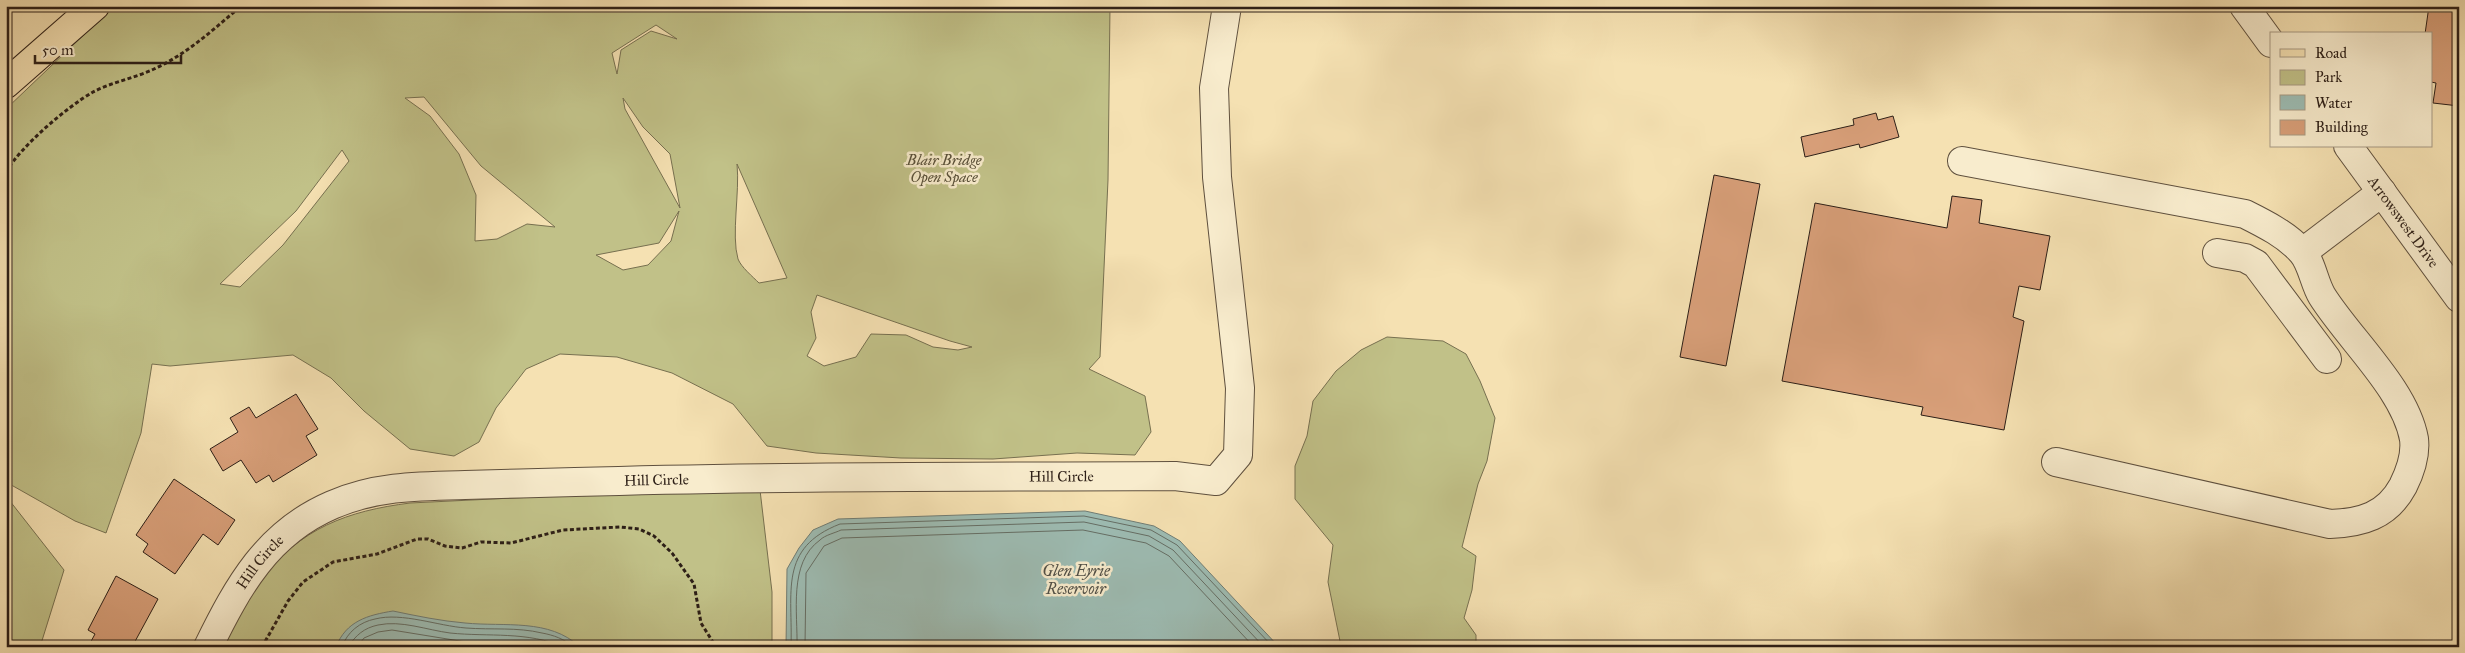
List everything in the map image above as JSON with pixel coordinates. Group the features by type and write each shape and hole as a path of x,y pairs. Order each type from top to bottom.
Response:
{"main road":[{"path":"6,84 95,6"}],"street":[{"name":"Hill Circle","path":"208,647 233,596 264,554 277,542 330,506 385,488 716,478 1175,476 1216,481 1238,455 1240,388 1217,177 1214,88 1227,6"},
{"path":"2244,6 2270,42"},
{"name":"Arrowswest Drive","path":"2349,148 2459,298"},
{"path":"1962,161 2245,214 2270,227 2303,252 2322,295 2400,401 2409,422 2414,441 2411,470 2398,495 2380,512 2356,523 2330,524 2056,462"},
{"path":"2303,252 2382,192"},
{"path":"2217,253 2245,258 2256,264 2326,359"}],"path":[{"path":"6,15 15,6"},
{"path":"6,172 22,149 77,103 94,92 154,69 176,57 241,6"},
{"path":"262,647 288,601 303,582 333,562 383,552 417,539 428,539 445,546 462,548 481,542 511,543 563,530 620,528 639,529 654,536 672,553 694,584 701,623 716,647"}],"green space":[{"name":"Blair Bridge Open Space","path":"114,6 1110,6 1108,180 1100,357 1089,369 1145,396 1151,432 1135,455 1077,453 993,459 901,458 816,453 767,446 733,404 672,373 617,357 560,354 526,369 496,408 479,442 454,456 410,449 364,411 331,378 293,355 170,366 152,364 141,433 106,533 75,521 6,482 6,109","holes":["656,25 677,39 651,31 621,50 617,74 612,53","424,97 481,166 555,227 527,224 497,239 475,241 476,195 459,154 430,116 405,98","623,98 643,127 670,154 680,208 625,109","342,150 349,161 283,245 240,287 220,284 296,211","737,164 787,278 759,283 747,272 738,259 735,226","679,211 671,241 648,265 623,270 596,255 659,243","817,295 972,347 958,350 933,347 906,335 871,334 856,357 824,366 807,356 816,338 811,312"]},
{"path":"1387,337 1443,341 1466,354 1480,381 1495,418 1487,461 1478,484 1462,547 1476,556 1472,590 1464,618 1476,635 1476,647 1341,646 1328,582 1333,545 1295,499 1295,466 1307,436 1313,401 1336,371 1361,350"},
{"path":"699,489 760,490 772,592 772,647 222,647 249,595 276,562 309,535 346,517 387,506 410,503"},
{"path":"6,496 64,570 40,647 6,647"}],"water":[{"name":"Glen Eyrie Reservoir","path":"1085,511 1154,526 1180,541 1279,647 786,647 787,569 799,548 813,530 838,519"},
{"path":"393,611 456,622 541,628 568,638 580,647 336,647 340,638 352,625 367,617"}],"building":[{"path":"2429,6 2459,6 2459,106 2433,103 2436,83 2432,82 2432,32 2425,32"},
{"path":"1876,113 1878,120 1893,116 1899,137 1860,148 1859,144 1805,157 1801,137 1854,125 1853,119"},
{"path":"1714,175 1760,184 1726,366 1680,357"},
{"path":"1952,196 1982,200 1979,223 2050,236 2040,290 2019,286 2013,317 2024,321 2004,430 1921,415 1923,407 1782,381 1815,203 1947,228"},
{"path":"296,394 318,429 306,436 317,455 273,482 269,475 256,483 241,460 223,471 210,449 238,432 230,418 249,407 256,418"},
{"path":"174,479 235,520 218,545 203,534 175,574 143,552 148,544 136,535"},
{"path":"116,576 158,599 132,647 88,647 95,634 88,630"}]}
